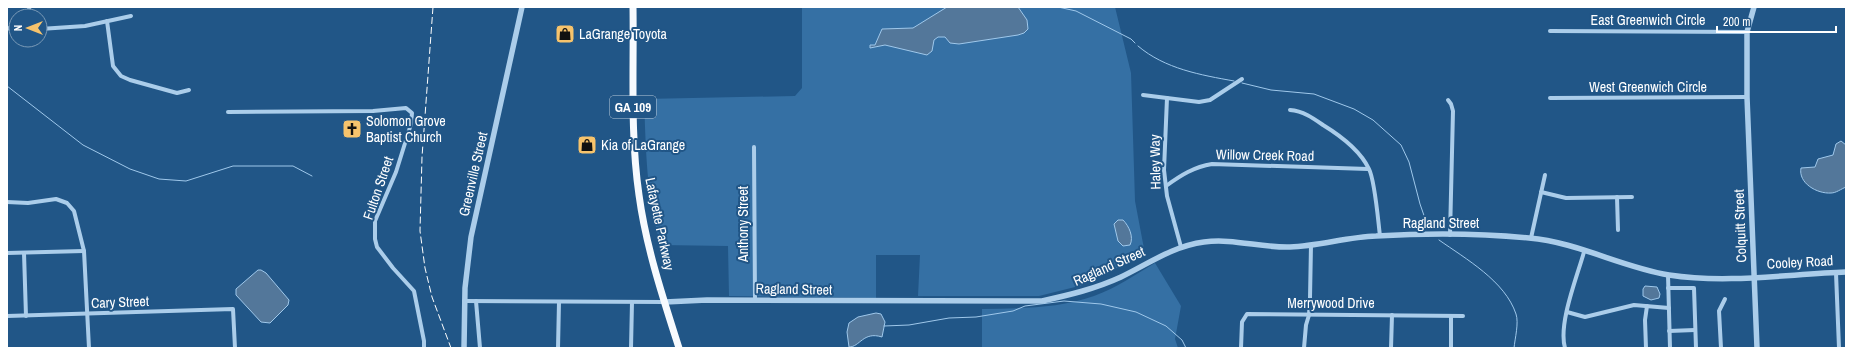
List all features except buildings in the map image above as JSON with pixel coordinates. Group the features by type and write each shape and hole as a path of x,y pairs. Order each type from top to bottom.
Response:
{"highway":[{"name":"Lafayette Parkway","path":"633,7 633,115 637,183 647,240 679,348"}],"street":[{"name":"Greenville Street","path":"464,348 464,301 471,237 522,7"},
{"name":"Colquitt Street","path":"1754,7 1746,32 1747,100 1757,348"},
{"path":"48,28 85,26 131,16"},
{"path":"107,21 113,66 121,76 177,93 189,90"},
{"name":"East Greenwich Circle","path":"1550,31 1746,32"},
{"path":"1143,95 1199,102 1210,100 1242,78"},
{"name":"Haley Way","path":"1167,98 1164,170 1167,196 1181,247"},
{"name":"West Greenwich Circle","path":"1550,98 1747,100"},
{"path":"1448,100 1452,104 1453,111 1450,235"},
{"name":"Fulton Street","path":"228,112 373,111 406,108 412,113 411,124 396,172 376,220 375,239 377,247 393,268 414,290 424,348"},
{"path":"1290,110 1298,110 1310,116 1336,133 1360,154 1368,169 1380,236"},
{"name":"Anthony Street","path":"754,147 755,300"},
{"name":"Willow Creek Road","path":"1166,186 1185,172 1200,166 1212,164 1368,169"},
{"path":"1531,238 1545,175"},
{"path":"1541,192 1566,198 1632,197"},
{"path":"1617,198 1618,230"},
{"path":"7,202 28,203 51,199 67,203 74,211 84,251 89,348"},
{"name":"Ragland Street","path":"464,301 1042,301 1083,292 1122,276 1166,253 1181,247 1204,241 1231,241 1267,246 1290,247 1380,236 1450,235 1531,238 1668,275 1702,278 1754,276"},
{"path":"1304,348 1306,325 1309,315 1311,245"},
{"path":"7,253 84,251"},
{"path":"24,252 26,316"},
{"path":"1564,348 1562,332 1584,252"},
{"name":"Cooley Road","path":"1754,276 1846,272"},
{"path":"1836,273 1839,348"},
{"path":"1668,275 1670,348"},
{"path":"1668,288 1694,288 1696,348"},
{"path":"1721,348 1719,311 1725,298"},
{"path":"476,301 480,348"},
{"path":"558,348 559,302"},
{"path":"631,348 632,302"},
{"path":"1567,312 1585,317 1634,305 1669,308"},
{"path":"1646,348 1645,320 1647,306"},
{"name":"Cary Street","path":"7,316 233,309 235,348"},
{"name":"Merrywood Drive","path":"1241,348 1242,322 1247,314 1463,316"},
{"path":"1391,348 1392,315"},
{"path":"1450,316 1451,348"},
{"path":"1669,331 1695,330"}],"shaded area":[{"path":"802,7 1115,7 1131,73 1135,201 1145,254 1083,285 1039,296 918,296 920,255 876,255 876,298 729,296 728,246 661,245 652,209 646,154 644,99 795,96 802,88"},
{"path":"947,7 1018,7 1027,20 1028,29 1024,33 1018,35 959,44 950,43 945,37 938,37 934,40 932,51 927,55 885,45 870,48 870,45 875,45 882,29 913,28"},
{"path":"1841,141 1846,145 1846,187 1837,192 1826,193 1820,192 1805,183 1802,178 1801,168 1815,167 1818,159 1833,155 1836,144"},
{"path":"1118,220 1123,220 1129,228 1131,235 1130,245 1123,246 1118,241 1114,224"},
{"path":"1155,263 1181,306 1175,339 1178,348 982,348 982,309 1052,306 1080,300 1110,289"},
{"path":"258,270 266,273 289,300 288,305 270,323 261,322 236,295 236,289"},
{"path":"1645,286 1657,287 1660,294 1659,298 1651,300 1643,296 1643,289"},
{"path":"876,313 881,314 885,322 882,337 870,336 856,345 849,347 847,332 849,323 858,317"}],"waterway":[{"path":"1058,7 1076,11 1131,39 1135,43"},
{"path":"1138,46 1149,54 1172,66 1234,81"},
{"path":"1242,83 1271,90 1314,94 1354,109 1373,120 1401,145 1409,162 1420,204 1428,227"},
{"path":"7,86 83,145 130,169 159,179 186,181 233,166 293,166 312,176"},
{"path":"1439,240 1484,272 1494,281 1511,302 1517,318 1514,348"},
{"path":"884,326 909,325 949,318 976,317 1013,311 1025,306 1064,301 1101,304 1136,312 1166,326 1182,340 1186,348"}],"railway":[{"path":"433,7 422,157 420,231 425,268 432,297 451,348"}],"place":[{"name":"LaGrange Toyota","path":"565,34"},
{"name":"Solomon Grove Baptist Church","path":"352,129"},
{"name":"Kia of LaGrange","path":"587,145"}]}
